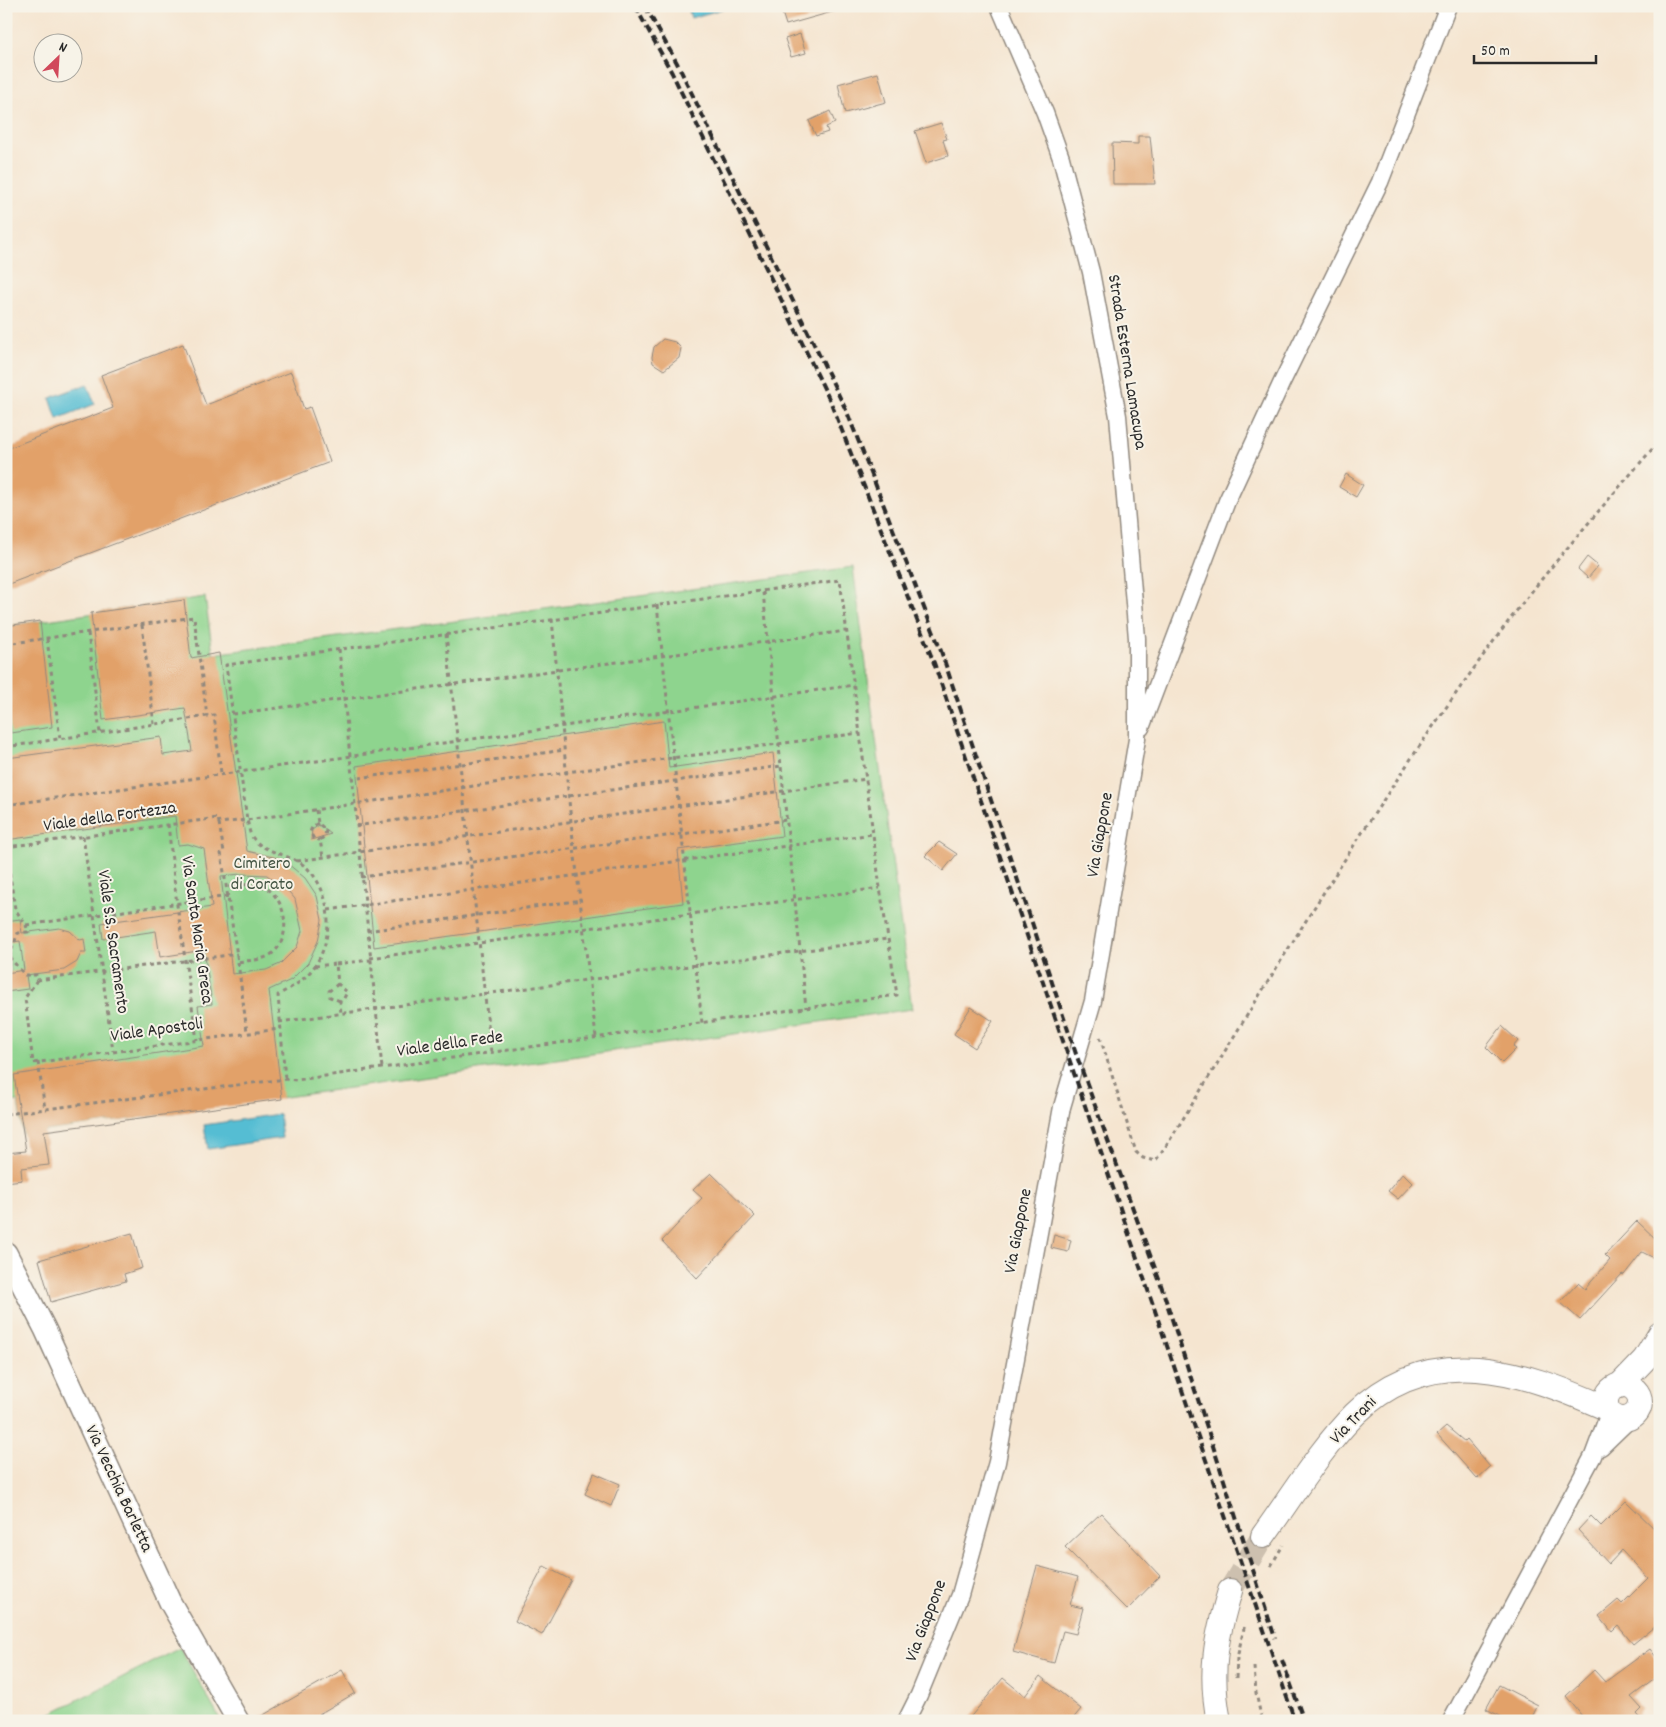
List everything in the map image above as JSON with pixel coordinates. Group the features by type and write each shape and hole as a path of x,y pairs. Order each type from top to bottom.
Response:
{"main road":[{"path":"1620,1402 1635,1371 1657,1340"},
{"name":"Via Trani","path":"1264,1536 1355,1414 1379,1394 1404,1380 1434,1370 1461,1367 1490,1370 1620,1402"},
{"path":"1218,1721 1213,1693 1214,1660 1219,1629 1230,1591"}],"street":[{"name":"Strada Esterna Lamacupa","path":"999,6 1045,113 1061,158 1091,272 1118,416 1137,638 1137,739"},
{"path":"1137,739 1227,501 1282,382 1380,182 1448,6"},
{"name":"Via Giappone","path":"906,1721 920,1695 960,1595 997,1462 1062,1107 1093,1001 1137,739"},
{"name":"Via Vecchia Barletta","path":"6,1254 45,1329 170,1602 238,1721"},
{"path":"1451,1721 1620,1402"}],"path":[{"path":"1099,1035 1136,1152 1143,1158 1155,1161 1372,815 1497,637 1583,529 1660,440"},
{"path":"279,1022 887,939 840,580 226,665 247,820 252,838 260,846 297,861 309,870 323,891 328,910 327,936 319,960 304,978 278,995 279,1028 285,1079"},
{"path":"763,592 806,1008"},
{"path":"657,605 694,965 702,1023"},
{"path":"6,644 194,617 206,716"},
{"path":"552,619 569,796 596,1037"},
{"path":"142,625 154,724"},
{"path":"233,714 846,631"},
{"path":"88,633 100,733"},
{"path":"446,634 491,1053"},
{"path":"47,639 60,739"},
{"path":"339,648 361,878 382,1068"},
{"path":"6,806 667,710 854,685"},
{"path":"6,747 214,715 221,774"},
{"path":"247,1032 228,888 221,853 224,852 219,823 567,772 860,733"},
{"path":"351,779 565,750"},
{"path":"356,826 781,766"},
{"path":"297,861 866,779"},
{"path":"316,810 318,824 326,830 325,836 320,840 314,839 310,832 312,827 318,824"},
{"name":"Viale della Fortezza","path":"6,848 218,818 219,823"},
{"path":"361,878 786,820"},
{"name":"Via Santa Maria Greca","path":"168,824 177,905 197,1040"},
{"path":"328,910 873,834"},
{"name":"Viale S.S. Sacramento","path":"83,836 114,1052"},
{"path":"320,840 323,857"},
{"path":"6,848 15,909 26,925 28,932 18,933 7,957 25,975 36,975 37,980"},
{"path":"228,888 247,883 265,888 280,901 284,922 283,938 275,952 264,958 238,962"},
{"path":"314,966 880,888"},
{"path":"26,925 95,917 229,896"},
{"path":"367,931 582,900"},
{"name":"Viale della Fede","path":"6,1114 285,1079 297,1080 897,995 887,939"},
{"path":"45,1109 38,1062 33,1063 25,998 37,980 237,954"},
{"path":"336,964 338,984 347,992 343,1000 340,1001"},
{"path":"338,984 329,991 330,998 340,1001"},
{"path":"340,1001 341,1014"},
{"name":"Viale Apostoli","path":"38,1062 279,1028"},
{"path":"1271,1566 1288,1538"},
{"path":"1236,1684 1237,1658 1245,1624"},
{"path":"1254,1667 1256,1672 1256,1693 1262,1721"}],"green space":[{"name":"Cimitero di Corato","path":"853,567 912,1009 23,1134 18,1101 6,1103 6,973 11,972 6,943 6,626 205,597 213,654"},
{"path":"180,1648 221,1721 36,1721"}],"water":[{"path":"694,6 722,6 722,9 691,18 688,8"},
{"path":"87,384 95,404 57,419 50,398"},
{"path":"279,1114 282,1138 208,1149 204,1125"}],"building":[{"path":"780,6 839,6 839,10 786,25"},
{"path":"800,34 806,53 791,57 785,39"},
{"path":"878,73 886,102 845,113 838,84"},
{"path":"830,111 835,123 826,127 828,132 816,136 809,121"},
{"path":"941,123 947,139 943,140 948,156 926,163 915,131"},
{"path":"1138,136 1150,136 1155,184 1113,184 1112,143 1138,144"},
{"path":"663,339 675,342 681,348 679,358 664,370 653,363 652,357 654,347"},
{"path":"183,344 206,405 291,372 304,409 310,407 330,462 6,585 6,449 113,408 101,375"},
{"path":"1346,474 1363,485 1356,497 1339,487"},
{"path":"1587,557 1598,566 1588,578 1578,569"},
{"path":"184,600 191,658 219,653 247,851 282,859 305,878 317,896 322,920 318,941 308,963 291,980 269,990 282,1099 44,1131 49,1165 21,1168 22,1180 6,1182 6,1153 26,1151 14,1075 204,1046 198,1006 212,1004 204,950 160,957 156,931 103,939 101,923 212,907 204,849 188,844 178,845 175,816 6,840 6,778 10,777 7,758 161,737 163,755 192,751 185,708 103,720 91,613","holes":["241,874 267,875 295,899 302,931 297,947 280,964 266,970 232,974 221,876"]},
{"path":"40,621 52,727 11,733 6,697 6,626"},
{"path":"664,721 669,768 773,753 782,836 678,850 683,903 374,947 356,766"},
{"path":"319,825 331,834 311,840 312,830"},
{"path":"939,842 957,854 943,871 925,856"},
{"path":"20,919 22,933 59,928 70,931 80,940 84,939 86,953 81,953 77,962 64,970 26,975 28,989 6,992 6,973 24,970 20,941 6,943 6,921"},
{"path":"971,1007 993,1021 975,1048 954,1034"},
{"path":"1502,1026 1518,1041 1513,1047 1516,1049 1502,1063 1486,1047"},
{"path":"711,1173 755,1216 697,1278 662,1241 702,1198 693,1190"},
{"path":"1403,1173 1413,1183 1398,1199 1388,1191"},
{"path":"1637,1221 1660,1243 1660,1261 1642,1252 1624,1275 1622,1274 1580,1320 1560,1302 1578,1283 1585,1289 1610,1260 1605,1255"},
{"path":"132,1233 142,1268 124,1274 126,1281 51,1302 39,1260"},
{"path":"1054,1235 1071,1240 1068,1252 1051,1248"},
{"path":"1446,1426 1465,1442 1467,1440 1490,1467 1477,1479 1437,1434"},
{"path":"594,1473 620,1484 611,1506 585,1494"},
{"path":"1626,1501 1660,1534 1660,1622 1633,1644 1618,1626 1612,1632 1599,1616 1618,1600 1622,1604 1648,1578 1622,1550 1609,1564 1578,1530 1591,1516 1601,1526"},
{"path":"1101,1513 1160,1576 1127,1610 1065,1547"},
{"path":"544,1566 571,1580 542,1635 515,1621"},
{"path":"1037,1566 1078,1577 1070,1605 1083,1608 1076,1634 1063,1631 1054,1663 1013,1652"},
{"path":"1650,1649 1660,1662 1660,1675 1631,1697 1642,1709 1637,1714 1643,1721 1586,1721 1566,1696 1594,1670 1605,1682"},
{"path":"342,1670 355,1693 319,1714 331,1721 253,1721"},
{"path":"1040,1676 1081,1709 1071,1721 967,1721 1003,1678 1025,1696"},
{"path":"1499,1685 1538,1705 1530,1721 1510,1721 1486,1709"}],"tunnel":[{"path":"1230,1591 1263,1536"}],"railway":[{"path":"635,6 672,73 831,403 934,663 1295,1721"},
{"path":"645,6 677,63 847,412 941,651 1076,1054 1160,1282 1275,1638"},
{"path":"1282,1660 1304,1721"}]}
